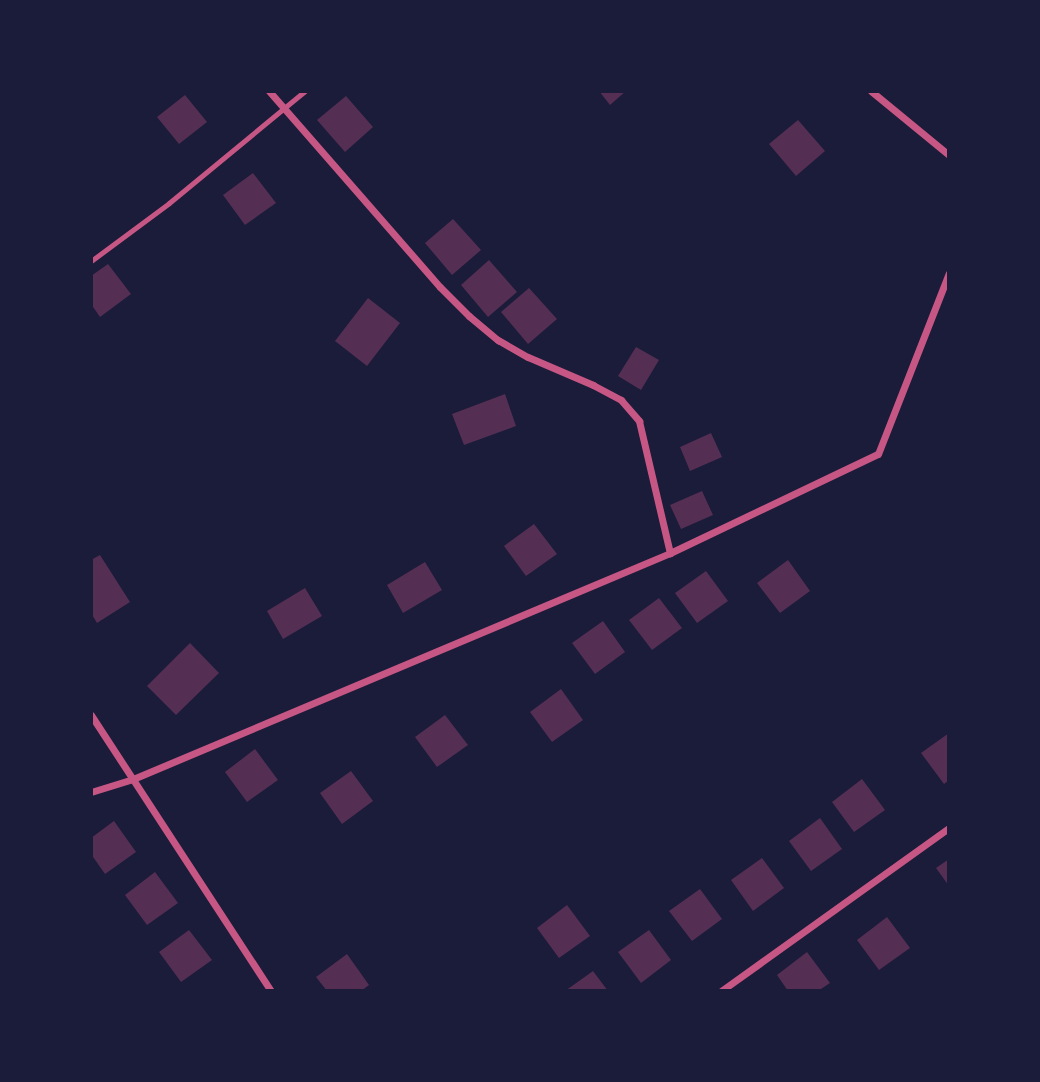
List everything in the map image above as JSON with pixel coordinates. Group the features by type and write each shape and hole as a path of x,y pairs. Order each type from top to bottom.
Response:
{"street":[{"path":"269,91 440,287 469,316 498,340 528,357 593,385 621,401 639,421 670,553"},
{"path":"871,91 949,155"},
{"path":"91,792 132,779 670,553 878,454 949,273"},
{"path":"91,715 271,991"},
{"path":"721,991 949,828"}],"lane":[{"path":"91,261 305,91"}],"building":[{"path":"599,91 626,91 610,105"},
{"path":"185,95 207,122 179,144 157,117"},
{"path":"346,96 373,127 345,152 317,120"},
{"path":"798,120 825,151 796,176 769,144"},
{"path":"253,173 276,203 245,225 223,195"},
{"path":"453,219 481,250 452,275 425,243"},
{"path":"489,260 517,292 488,317 461,285"},
{"path":"108,264 131,294 100,317 91,304 91,276"},
{"path":"529,288 557,319 528,344 501,312"},
{"path":"368,298 400,323 367,366 335,341"},
{"path":"636,347 659,360 641,390 618,376"},
{"path":"505,394 516,426 464,445 452,414"},
{"path":"711,433 722,457 690,471 680,447"},
{"path":"702,491 713,515 681,529 670,505"},
{"path":"534,524 557,554 526,576 504,546"},
{"path":"100,555 130,602 97,623 91,613 91,560"},
{"path":"788,560 810,591 780,613 757,583"},
{"path":"425,562 442,590 403,613 387,585"},
{"path":"706,571 728,601 697,623 675,593"},
{"path":"305,588 322,616 283,639 267,611"},
{"path":"659,598 682,628 652,650 629,620"},
{"path":"603,621 625,652 595,674 572,643"},
{"path":"190,643 219,673 176,715 147,686"},
{"path":"561,689 583,720 552,742 530,712"},
{"path":"445,715 468,745 437,767 415,737"},
{"path":"949,733 949,780 944,784 921,753"},
{"path":"255,749 278,780 247,802 225,772"},
{"path":"351,771 373,801 342,824 320,793"},
{"path":"862,779 885,810 854,832 832,802"},
{"path":"820,818 842,849 811,871 789,841"},
{"path":"114,821 136,852 105,874 91,854 91,838"},
{"path":"762,858 784,888 753,911 731,880"},
{"path":"949,859 949,886 936,868"},
{"path":"155,872 178,903 147,925 125,895"},
{"path":"700,889 722,919 692,941 669,911"},
{"path":"567,905 590,936 559,958 537,928"},
{"path":"887,917 910,948 879,970 857,940"},
{"path":"189,930 212,960 181,982 159,952"},
{"path":"649,930 671,960 641,983 618,952"},
{"path":"807,952 830,983 818,991 788,991 777,975"},
{"path":"347,954 369,985 361,991 327,991 316,977"},
{"path":"593,971 608,991 565,991"}]}
